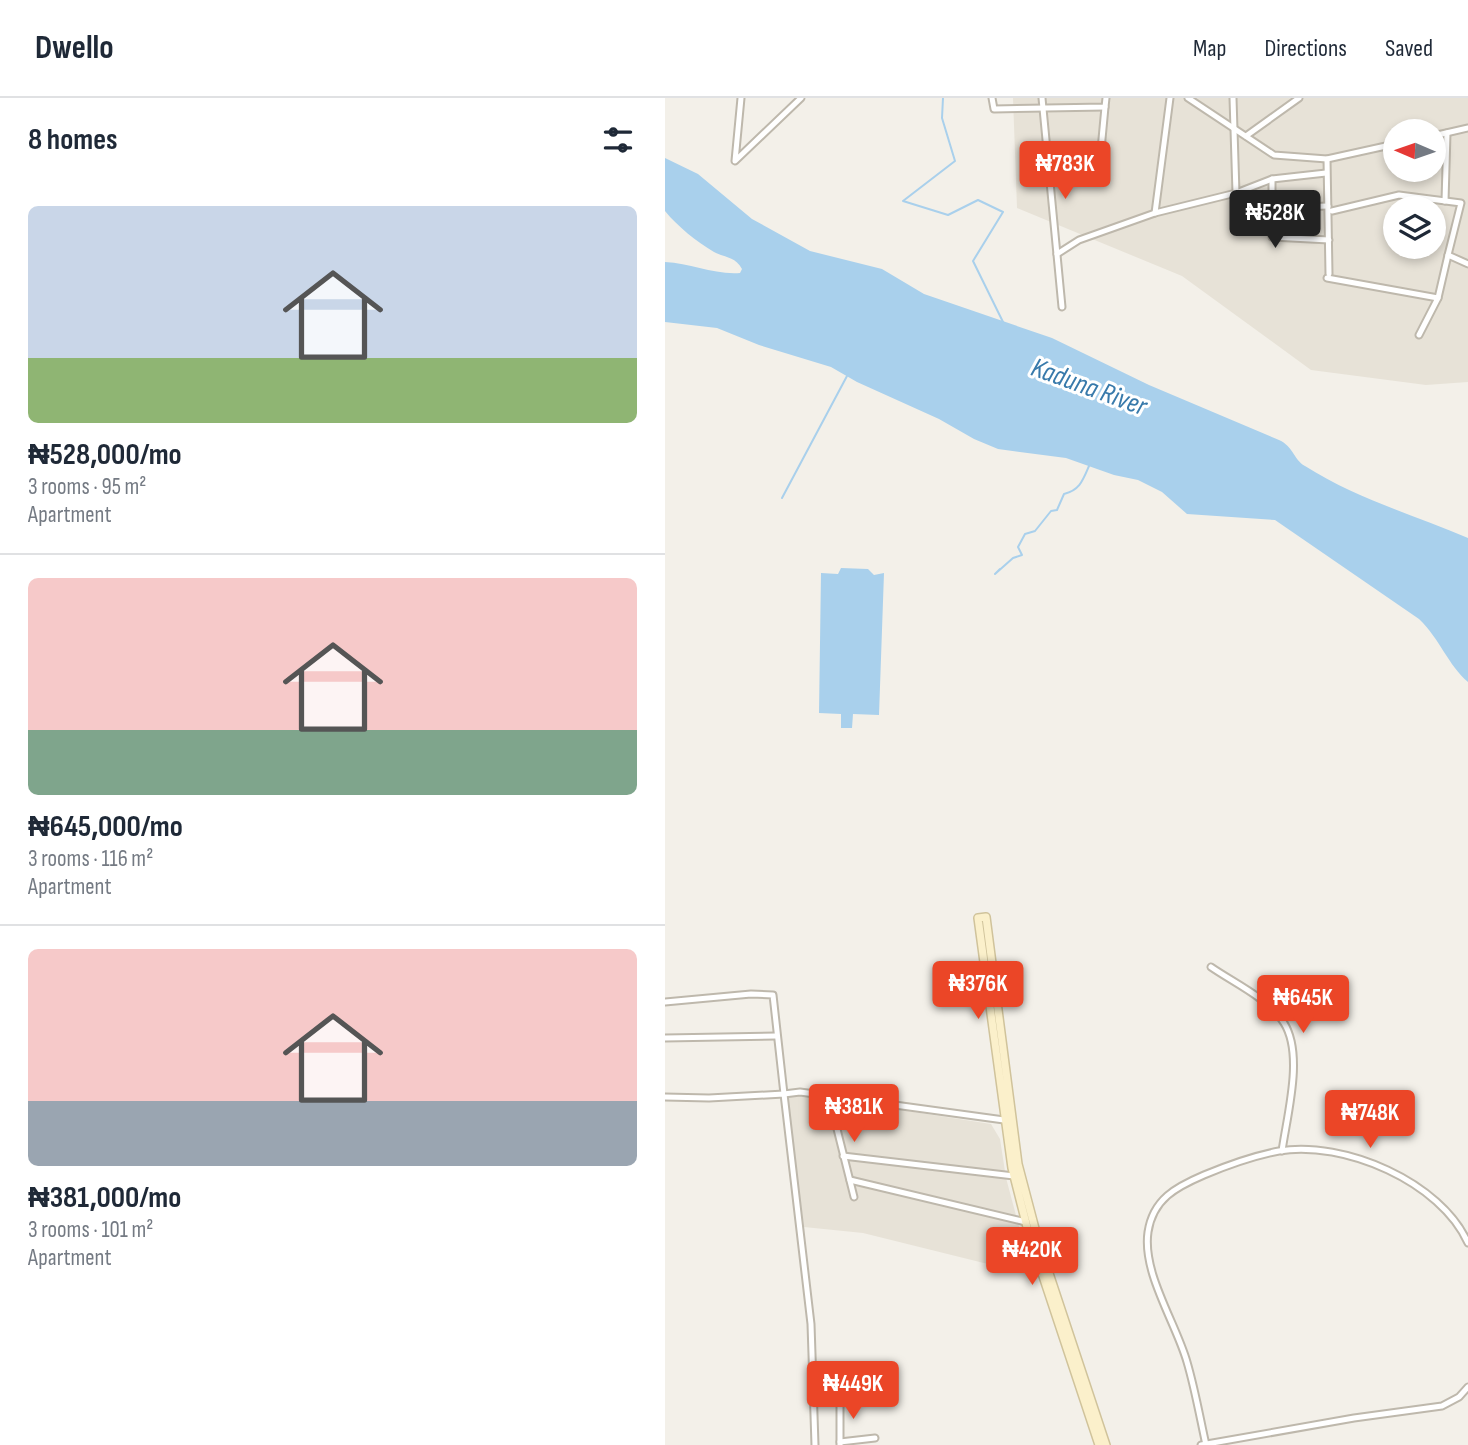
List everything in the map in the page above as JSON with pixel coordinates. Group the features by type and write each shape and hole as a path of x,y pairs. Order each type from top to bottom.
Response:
{"main road":[{"path":"986,917 978,918 1018,1164 1099,1445"},
{"path":"995,1022 1004,1120 1013,1175 1026,1222 1106,1445"}],"street":[{"path":"741,98 735,161 801,98"},
{"path":"992,98 994,109 1105,107"},
{"path":"1042,98 1062,307"},
{"path":"1099,172 1107,98"},
{"path":"1155,213 1170,98"},
{"path":"1188,98 1274,155 1327,159 1383,147"},
{"path":"1203,98 1203,106"},
{"path":"1233,98 1236,193"},
{"path":"1247,136 1299,98"},
{"path":"1445,196 1447,133 1468,128"},
{"path":"1327,159 1330,209 1328,276 1438,298"},
{"path":"1057,254 1079,240 1095,237 1155,213 1236,193 1272,179 1326,173"},
{"path":"1272,179 1272,237 1329,240"},
{"path":"1273,208 1330,209 1383,198"},
{"path":"1419,335 1438,298 1461,203 1446,201"},
{"path":"1448,255 1468,264"},
{"path":"1211,967 1266,1004 1283,1022 1291,1040 1291,1084 1282,1150"},
{"path":"665,1002 773,995 811,1324 815,1445"},
{"path":"665,1038 776,1036"},
{"path":"665,1097 709,1098 800,1092 1004,1120"},
{"path":"829,1097 854,1197"},
{"path":"1468,1243 1462,1230 1413,1182 1374,1164 1331,1152 1282,1150 1232,1164 1183,1184 1162,1198 1148,1232 1148,1257 1187,1362 1204,1445 1355,1418 1441,1406 1459,1397 1468,1387"},
{"path":"843,1156 1013,1175"},
{"path":"850,1180 1026,1222"},
{"path":"840,1401 840,1443 875,1438"}],"shaded area":[{"path":"1013,98 1468,98 1468,382 1426,385 1311,370 1182,276 1017,208"},
{"path":"804,1095 991,1124 1000,1139 1006,1178 1032,1275 863,1233 804,1227 786,1096"}],"water":[{"name":"Kaduna River","path":"665,158 698,174 752,219 810,251 882,269 924,294 1052,338 1149,385 1279,440 1288,446 1301,463 1344,488 1468,538 1468,682 1419,619 1275,520 1187,514 1162,492 1138,480 1114,475 1066,458 998,449 831,367 759,345 717,328 665,322 665,262 730,273 740,273 742,269 733,259 714,252 694,238 665,211"},
{"path":"841,568 868,569 874,575 884,573 879,715 853,714 852,728 841,728 841,714 819,713 821,573 838,574"}],"waterway":[{"path":"943,98 942,118 955,161 903,201 948,215 978,200 1003,212 973,261 1004,324"},
{"path":"782,498 847,376"},
{"path":"1000,569 995,574 1013,558 1022,555 1018,547 1025,534 1035,531 1051,511 1057,510 1064,494 1077,487 1089,466"}]}
